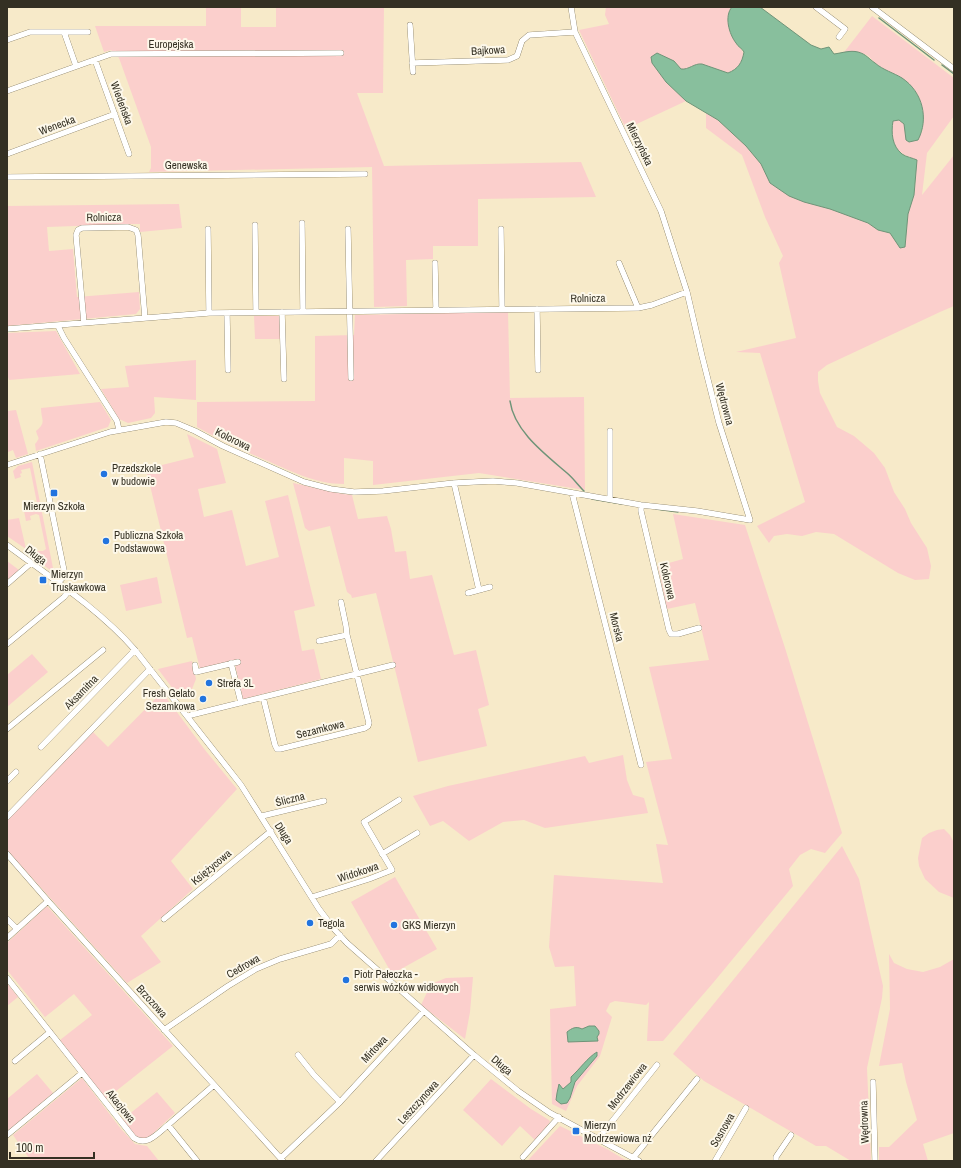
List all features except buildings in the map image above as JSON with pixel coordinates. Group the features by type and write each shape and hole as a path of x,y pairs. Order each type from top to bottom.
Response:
{"street":[{"name":"Mierzyńska","path":"571,7 575,32 662,211 687,292"},
{"path":"816,7 845,29 839,37"},
{"path":"872,7 954,69"},
{"path":"410,25 412,72"},
{"path":"7,40 30,32 88,32"},
{"path":"64,32 76,66"},
{"name":"Bajkowa","path":"412,63 508,60 517,56 522,41 529,35 575,32"},
{"path":"7,36 16,36"},
{"name":"Europejska","path":"7,91 111,54 341,53"},
{"name":"Wiedeńska","path":"95,60 129,154"},
{"name":"Wenecka","path":"7,154 115,114"},
{"name":"Genewska","path":"7,177 365,174"},
{"path":"302,223 303,312"},
{"path":"255,224 256,312"},
{"name":"Rolnicza","path":"84,323 76,235 78,230 82,228 128,227 136,230 138,235 145,318"},
{"path":"208,229 209,313"},
{"path":"348,229 351,378"},
{"path":"501,229 502,309"},
{"path":"435,263 436,310"},
{"path":"620,263 638,308"},
{"name":"Rolnicza","path":"7,329 209,313 638,308 652,305 687,292"},
{"name":"Wędrowna","path":"687,292 719,424 750,520"},
{"path":"537,309 538,370"},
{"path":"282,312 284,379"},
{"path":"227,313 228,370"},
{"path":"58,326 116,421 119,430"},
{"name":"Kolorowa","path":"7,465 119,430 166,422 176,423 195,431 256,462 304,482 331,489 354,492 383,491 454,483 493,481 517,483 641,505 697,511 750,520"},
{"path":"610,431 610,499"},
{"path":"40,454 65,574 58,583"},
{"path":"454,483 479,590"},
{"name":"Morska","path":"572,493 642,765"},
{"name":"Kolorowa","path":"641,505 641,511 669,630 672,634 678,634 699,628"},
{"name":"Długa","path":"7,545 109,624 135,650 236,778 262,816 312,897 340,935 474,1055 518,1091 559,1117 636,1160"},
{"path":"7,584 31,563"},
{"path":"468,593 490,587"},
{"path":"7,644 64,597 68,592"},
{"name":"Sezamkowa","path":"263,697 275,745 277,749 280,750 368,726 369,723 340,602"},
{"path":"319,641 347,635"},
{"path":"7,729 103,650"},
{"name":"Aksamitna","path":"41,747 135,650"},
{"path":"195,665 196,672 238,662"},
{"path":"231,663 241,703"},
{"path":"188,717 191,715 393,665"},
{"path":"7,817 150,669"},
{"path":"7,781 16,772"},
{"name":"Widokowa","path":"312,897 370,879 392,870 364,822 399,800"},
{"name":"Śliczna","path":"262,816 324,801"},
{"name":"Księżycowa","path":"164,919 271,831"},
{"name":"Widokowa","path":"382,854 417,833"},
{"name":"Brzozowa","path":"7,854 282,1160"},
{"path":"7,938 48,901"},
{"path":"7,919 17,929"},
{"name":"Cedrowa","path":"164,1030 228,986 256,969 280,959 331,944 340,935"},
{"name":"Akacjowa","path":"7,978 134,1138 139,1141 144,1142 148,1140 168,1125 214,1085"},
{"name":"Mirtowa","path":"282,1160 340,1102 424,1011"},
{"path":"15,1061 50,1032"},
{"path":"298,1054 314,1075 340,1102"},
{"name":"Leszczynowa","path":"376,1161 474,1055"},
{"name":"Modrzewiowa","path":"598,1139 657,1065"},
{"path":"7,1135 82,1073"},
{"path":"636,1160 697,1079"},
{"name":"Wędrowna","path":"873,1082 875,1161"},
{"name":"Sosnowa","path":"715,1161 746,1108"},
{"path":"523,1157 559,1117"},
{"path":"168,1125 197,1161"},
{"path":"776,1161 776,1157 790,1135"}],"shaded area":[{"path":"206,7 241,7 241,27 276,27 276,7 384,7 383,93 357,93 384,166 581,162 596,197 478,199 478,246 433,246 433,259 406,260 407,306 374,307 372,167 149,172 151,168 151,147 119,58 111,50 104,52 95,26 206,26"},
{"path":"606,7 760,7 811,45 736,44 743,52 742,60 737,67 728,73 702,64 696,64 681,69 674,61 663,56 666,82 686,101 626,129 579,30 609,24 605,15"},
{"path":"732,7 760,7 811,45 821,49 829,47 834,54 852,51 861,53 881,68 902,78 915,91 922,106 923,115 923,123 918,140 909,142 906,140 904,124 899,120 893,121 892,126 892,135 896,147 904,155 917,160 914,195 908,214 905,247 900,248 890,233 878,230 868,223 830,209 789,196 770,183 761,164 746,146 718,120 686,101 666,82 652,63 651,57 657,53 674,61 681,69 696,64 702,64 728,73 734,70 741,62 744,52 733,39 728,25 728,15"},
{"path":"872,16 954,78 954,116 927,153 922,195 954,155 954,306 827,365 818,372 818,381 820,393 837,427 854,436 874,453 885,468 894,492 927,548 931,566 929,579 915,580 898,573 834,534 816,532 802,536 787,534 774,536 769,543 757,526 805,502 760,353 736,352 796,338 779,263 783,256 765,217 742,155 706,128 706,113 718,120 746,146 761,164 830,208 868,223 878,230 890,233 900,247 905,247 908,214 914,195 916,178 910,157 900,151 894,143 892,127 893,121 899,120 922,133 923,117 921,103 918,96 909,84 876,64 867,55 855,52 843,52"},
{"path":"179,204 182,228 140,232 140,224 47,227 49,251 73,249 77,297 139,292 140,309 136,314 7,326 7,206"},
{"path":"508,312 510,398 584,397 585,490 479,473 373,485 373,461 344,458 344,484 323,482 292,472 238,448 197,427 197,402 315,401 315,336 354,335 355,315"},
{"path":"254,316 280,316 280,339 255,339"},
{"path":"56,331 80,374 9,380 7,374 7,333"},
{"path":"196,360 196,400 154,397 155,413 151,418 128,423 119,419 101,389 129,387 125,366"},
{"path":"100,402 111,420 108,427 36,451 35,444 38,438 36,431 43,421 41,408"},
{"path":"16,410 28,454 16,458 13,450 8,452 7,450 7,411"},
{"path":"187,434 217,449 226,483 198,489 204,517 232,510 246,566 279,557 265,501 288,495 315,606 294,611 302,651 314,649 321,679 243,699 234,660 200,669 192,637 187,638 146,469 194,457"},
{"path":"32,462 54,573 32,556 38,555 37,551 43,551 46,549 39,515 36,514 30,516 31,520 26,521 23,506 26,505 25,502 27,502 28,505 37,503 30,468 21,470 21,477 15,479 13,471 18,466"},
{"path":"293,483 352,495 358,519 387,516 395,552 406,551 410,579 432,575 454,655 476,650 489,705 478,709 487,746 418,762 376,593 352,598 347,592 330,526 309,531 305,528"},
{"path":"673,514 745,525 786,651 842,833 825,853 811,849 800,855 789,869 793,886 663,1041 647,1041 649,1002 646,1005 615,1001 610,1003 606,1011 612,1017 600,1056 577,1086 566,1111 552,1104 550,1009 576,1006 574,966 555,967 549,947 554,875 663,883 656,844 668,845 646,762 672,759 649,667 709,660 695,603 667,609 658,566 683,559"},
{"path":"19,518 26,549 7,536 7,520"},
{"path":"7,561 19,570 7,580"},
{"path":"157,577 162,603 126,611 120,585"},
{"path":"32,654 48,672 7,707 7,675"},
{"path":"192,661 196,679 192,689 176,693 158,669"},
{"path":"162,692 205,750 237,789 171,861 193,889 141,936 161,962 127,983 7,850 7,813 89,728 108,747"},
{"path":"623,755 627,780 633,795 644,798 648,813 545,828 524,820 503,822 469,841 443,821 430,826 413,796 448,786 585,756 589,763"},
{"path":"944,829 950,835 954,843 954,898 939,892 925,879 919,866 918,858 922,838 929,833"},
{"path":"842,846 859,879 883,986 882,998 867,1068 871,1161 851,1161 826,1146 816,1146 704,1081 673,1054"},
{"name":"GKS Mierzyn","path":"395,877 437,949 392,974 351,902"},
{"path":"47,906 173,1046 106,1099 60,1040 92,1015 74,994 45,1017 7,970 7,943"},
{"path":"889,954 894,963 907,969 923,972 940,967 954,959 954,1133 923,1144 928,1161 879,1161 879,1147 889,1147 917,1120 902,1063 879,1066 890,1009"},
{"path":"473,977 470,1012 465,1039 421,1005 431,984 446,978"},
{"path":"7,983 18,997 7,1006"},
{"path":"589,1026 595,1026 599,1031 597,1037 598,1041 568,1042 567,1032 574,1028 582,1029"},
{"path":"597,1052 597,1056 575,1082 567,1103 561,1104 556,1100 559,1084 563,1089 571,1082 571,1077 590,1057"},
{"path":"37,1074 53,1093 8,1131 7,1099"},
{"path":"82,1078 121,1129 135,1144 147,1146 159,1161 31,1161 13,1135"},
{"path":"491,1079 531,1109 549,1120 550,1122 535,1140 520,1126 502,1146 463,1110"},
{"path":"157,1092 175,1113 147,1139 143,1140 135,1136 123,1119"},
{"path":"560,1126 607,1149 627,1161 528,1161"}],"waterway":[{"path":"879,18 934,60"},
{"path":"942,65 954,74"},
{"path":"510,401 513,412 524,432 540,450 569,475 584,491"},
{"path":"592,499 622,504"},
{"path":"656,509 678,512"}],"place":[{"name":"Przedszkole w budowie","path":"104,474"},
{"name":"Mierzyn Szkoła","path":"54,493"},
{"name":"Publiczna Szkoła Podstawowa","path":"106,541"},
{"name":"Mierzyn Truskawkowa","path":"43,580"},
{"name":"Strefa 3L","path":"209,683"},
{"name":"Fresh Gelato Sezamkowa","path":"203,699"},
{"name":"Tegola","path":"310,923"},
{"name":"GKS Mierzyn","path":"394,925"},
{"name":"Piotr Pałeczka - serwis wózków widłowych","path":"346,980"},
{"name":"Mierzyn Modrzewiowa nż","path":"576,1131"}]}
